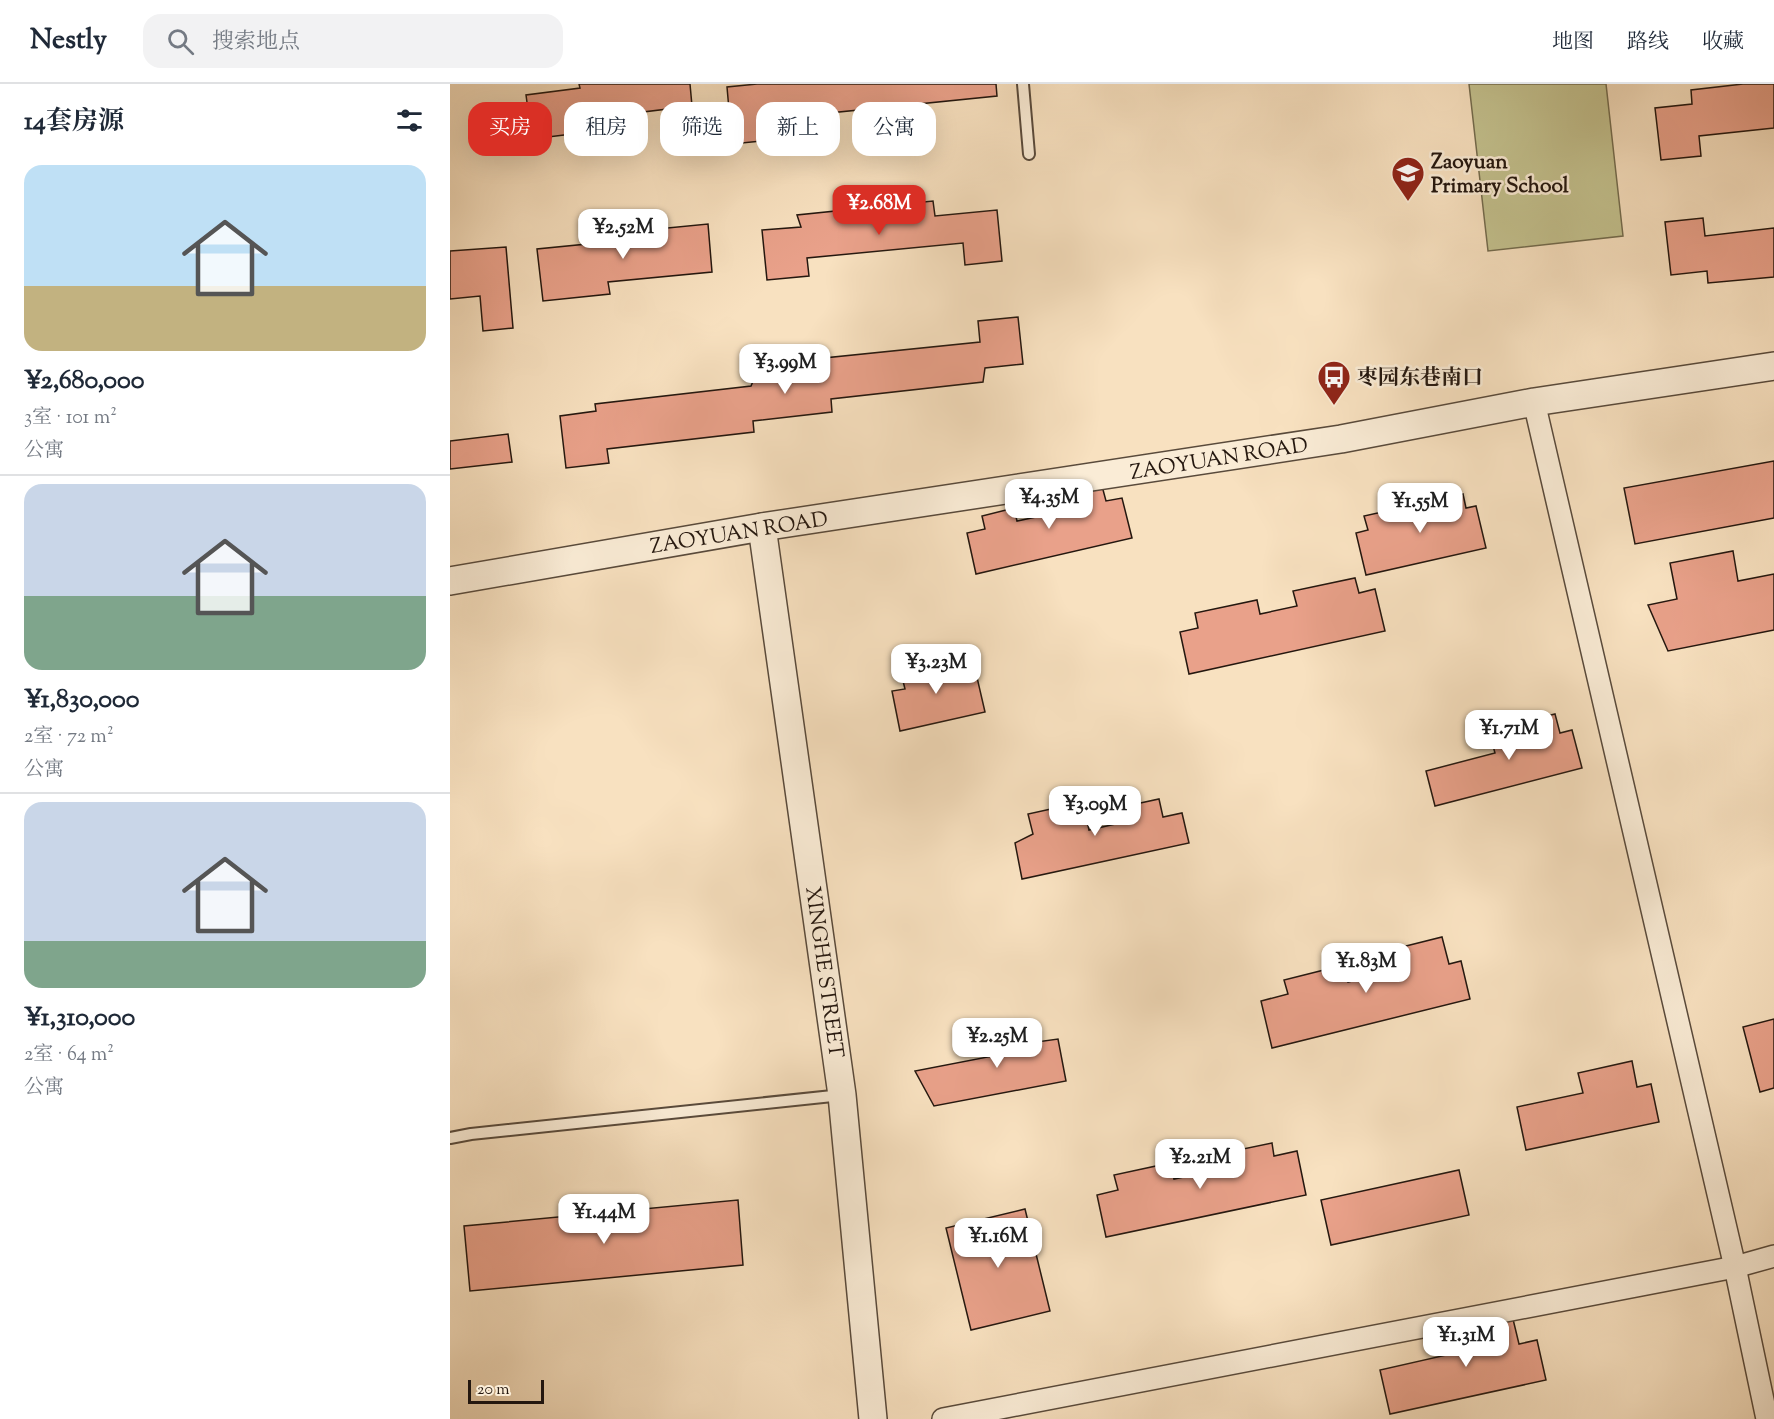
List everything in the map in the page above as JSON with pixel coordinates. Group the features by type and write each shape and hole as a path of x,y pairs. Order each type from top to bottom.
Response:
{"street":[{"name":"ZAOYUAN ROAD","path":"450,581 762,527 1341,439 1534,402 1774,366"},
{"path":"1534,402 1735,1267 1767,1419"},
{"name":"XINGHE STREET","path":"762,527 842,1095 873,1419"},
{"path":"943,1419 1735,1267 1774,1256"}],"lane":[{"path":"1023,84 1029,153"},
{"path":"450,1138 842,1095"}],"shaded area":[{"path":"1469,84 1606,84 1623,236 1488,251"}],"building":[{"path":"579,84 690,84 692,102 660,102 660,110 648,111 648,102 564,102 564,135 552,136 552,102 527,102 526,95 580,88"},
{"path":"757,84 996,84 997,96 936,102 852,102 852,111 840,112 840,102 756,102 756,142 744,143 744,102 728,102 727,87"},
{"path":"1743,84 1774,84 1774,128 1699,136 1701,156 1661,160 1655,108 1692,104 1691,90"},
{"path":"933,201 935,216 997,210 1002,261 965,265 963,243 807,258 809,276 767,280 762,230 801,227 797,215"},
{"path":"1703,218 1705,236 1774,228 1774,277 1708,283 1707,271 1671,275 1665,222"},
{"path":"708,224 712,272 608,282 610,294 543,301 537,249 597,243 596,235"},
{"path":"506,247 513,328 483,331 480,296 450,299 450,251"},
{"path":"1018,317 1023,364 985,368 983,382 831,399 832,412 753,421 754,432 607,449 609,463 566,468 560,416 596,411 595,404 751,386 756,374 825,366 824,358 980,342 978,321"},
{"path":"508,434 512,462 450,469 450,441"},
{"path":"1774,461 1774,518 1635,544 1624,488"},
{"path":"1102,486 1106,501 1122,498 1132,538 976,574 967,533 985,529 982,516 1014,508 1017,521 1041,516 1037,500"},
{"path":"1463,494 1466,508 1476,506 1486,548 1366,575 1356,533 1368,530 1364,516"},
{"path":"1733,551 1738,581 1774,574 1774,630 1668,651 1648,605 1677,599 1670,563"},
{"path":"1355,578 1359,593 1375,589 1385,631 1189,674 1180,632 1198,628 1195,613 1257,600 1260,614 1297,606 1293,591"},
{"path":"955,657 959,676 976,673 985,712 900,731 892,691 905,689 900,669"},
{"path":"1555,714 1560,733 1572,730 1582,768 1435,806 1426,771 1495,753 1489,731"},
{"path":"1159,799 1163,817 1182,813 1189,843 1022,879 1015,843 1033,834 1028,814 1083,802 1089,830 1120,823 1117,808"},
{"path":"1442,937 1449,964 1461,961 1470,999 1272,1048 1261,1001 1288,994 1284,980 1344,965 1348,982 1375,975 1370,955"},
{"path":"1774,1019 1774,1088 1760,1092 1743,1027"},
{"path":"1034,1027 1037,1042 1058,1039 1066,1081 934,1106 915,1071 993,1056 989,1035"},
{"path":"1632,1061 1637,1087 1651,1084 1659,1122 1526,1150 1517,1107 1583,1093 1578,1073"},
{"path":"1272,1143 1274,1156 1297,1151 1306,1195 1106,1237 1097,1195 1118,1190 1114,1175 1170,1163 1174,1179 1217,1170 1214,1155"},
{"path":"1459,1170 1469,1215 1331,1245 1321,1200"},
{"path":"738,1200 743,1265 470,1291 464,1226"},
{"path":"1025,1209 1050,1311 971,1330 946,1228"},
{"path":"1512,1315 1519,1344 1537,1340 1546,1380 1390,1414 1380,1370 1451,1354 1452,1329"}],"place":[{"name":"Zaoyuan Primary School","path":"1408,202"},
{"name":"枣园东巷南口","path":"1334,406"}]}
